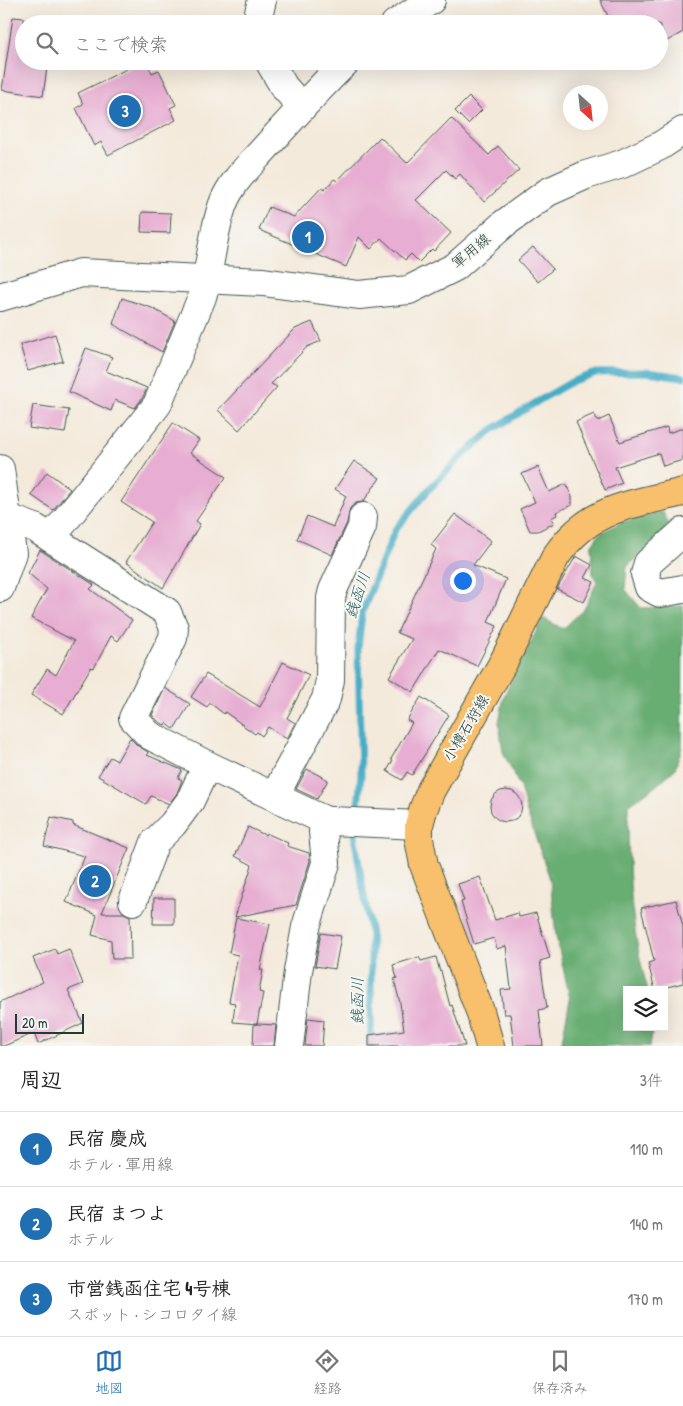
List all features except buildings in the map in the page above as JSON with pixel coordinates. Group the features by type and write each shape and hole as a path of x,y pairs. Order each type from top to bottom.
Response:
{"main road":[{"name":"小樽石狩線","path":"490,1046 477,1004 426,871 420,850 419,825 422,810 441,770 500,669 556,556 565,542 591,520 608,510 683,492"}],"street":[{"path":"258,15 262,0"},
{"path":"408,15 431,0"},
{"path":"274,70 284,87 302,107"},
{"path":"51,538 157,405 207,279 216,229 224,203 231,189 302,107 338,70"},
{"name":"軍用線","path":"0,297 81,273 263,282 359,295 409,290 455,267 505,223 548,192 586,175 630,160 660,146 683,131"},
{"path":"0,469 12,553 2,575"},
{"path":"279,799 284,776 326,699 330,680 331,598 362,527 363,517"},
{"path":"8,518 35,528 166,612 174,628 173,638 133,718 149,735 207,765 327,821 419,825"},
{"path":"683,532 648,563 645,574 649,587 660,593 683,589"},
{"path":"133,901 155,842 173,824 190,801 207,765"},
{"path":"288,1046 306,927 326,863 323,832 327,821"}],"green space":[{"path":"663,512 669,526 627,567 625,589 641,608 683,606 682,747 675,769 656,786 628,805 631,898 637,945 647,986 623,986 623,1031 652,1031 650,1046 561,1046 570,999 556,936 550,879 520,787 503,752 499,722 504,696 543,618 563,629 584,609 597,582 593,575 591,546 599,534 622,522"}],"waterway":[{"name":"銭函川","path":"357,817 361,775 358,649 362,613 395,530 430,488 492,430 573,381 596,373 647,372 683,377"},
{"name":"銭函川","path":"356,828 355,841 371,936 371,1046"}],"place":[{"name":"市営銭函住宅 4号棟","path":"125,111"},
{"name":"民宿 慶成","path":"308,237"},
{"name":"民宿 まつよ","path":"95,881"}]}
